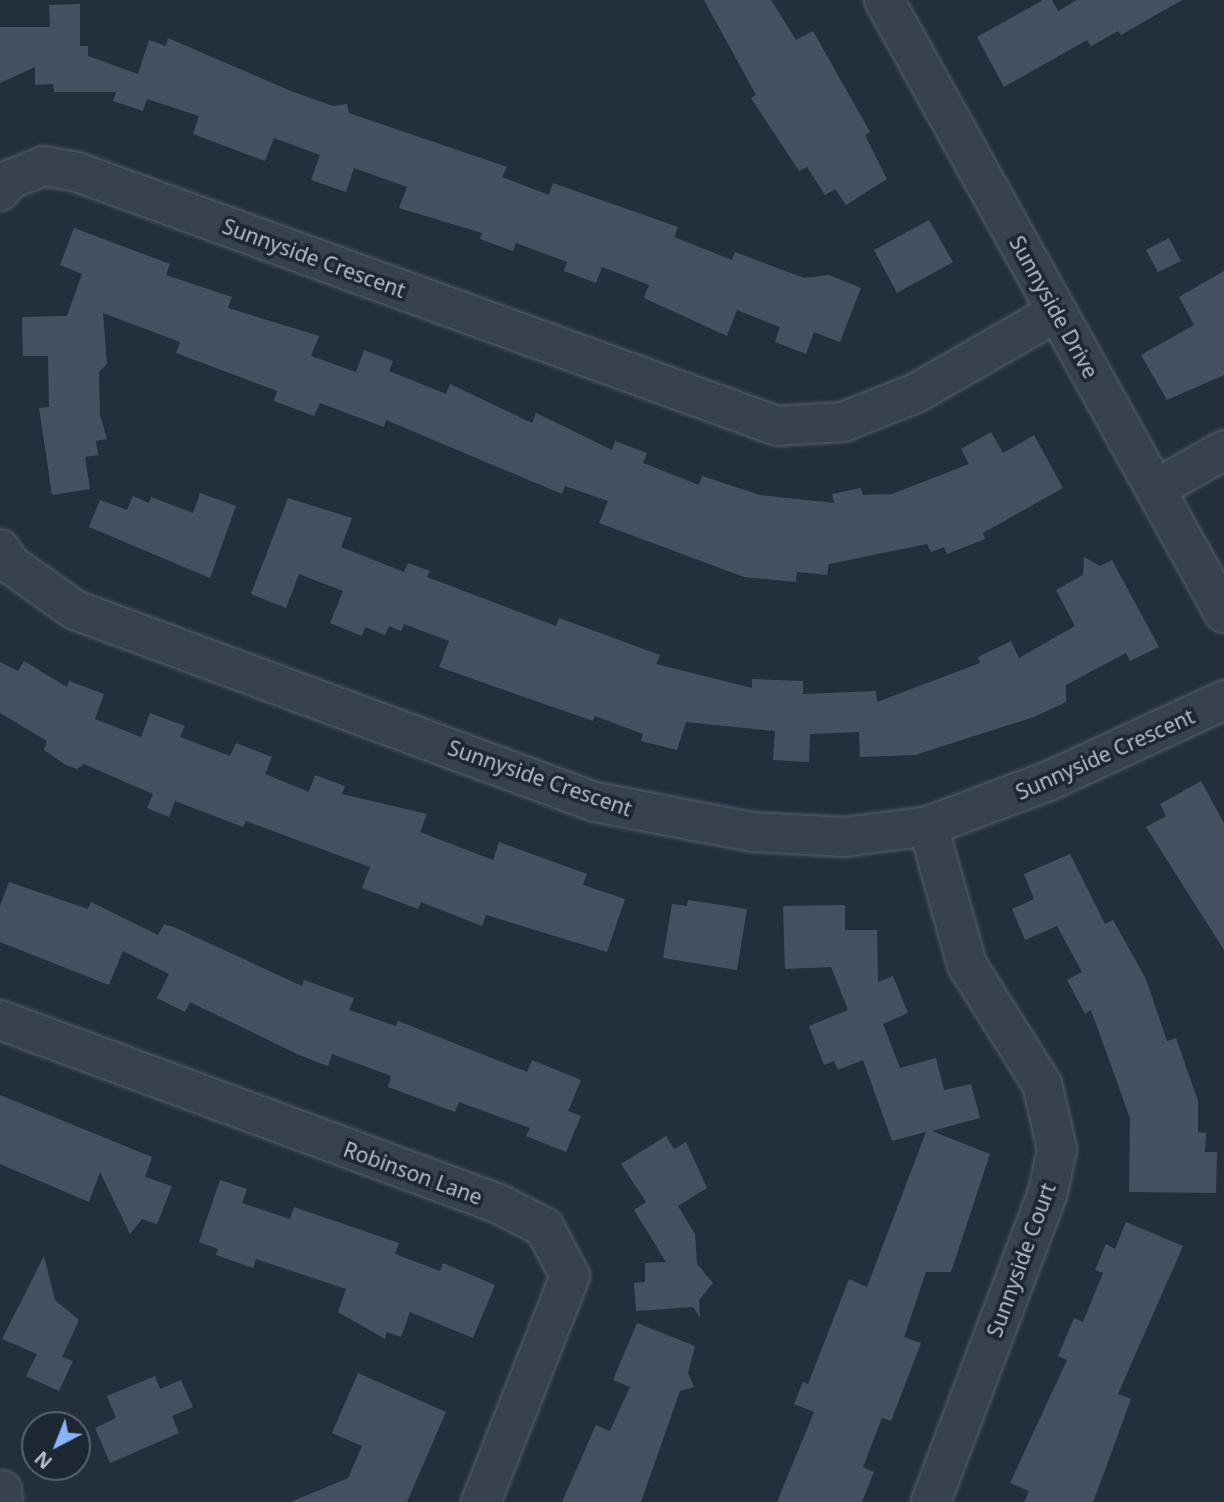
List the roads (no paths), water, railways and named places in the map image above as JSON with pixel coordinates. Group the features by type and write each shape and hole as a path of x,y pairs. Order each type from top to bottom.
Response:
{"street":[{"name":"Sunnyside Drive","path":"885,1 1224,613"},
{"name":"Sunnyside Crescent","path":"0,191 9,180 43,166 77,172 778,426 855,418 916,393 1057,312"},
{"path":"1156,489 1224,450"},
{"name":"Sunnyside Crescent","path":"0,549 9,564 75,610 595,802 753,832 845,837 928,826 1051,780 1224,700"},
{"name":"Sunnyside Court","path":"928,826 967,965 1042,1084 1056,1149 1048,1192 931,1502"},
{"name":"Robinson Lane","path":"0,1020 499,1204 544,1227 570,1276 481,1502"}]}
